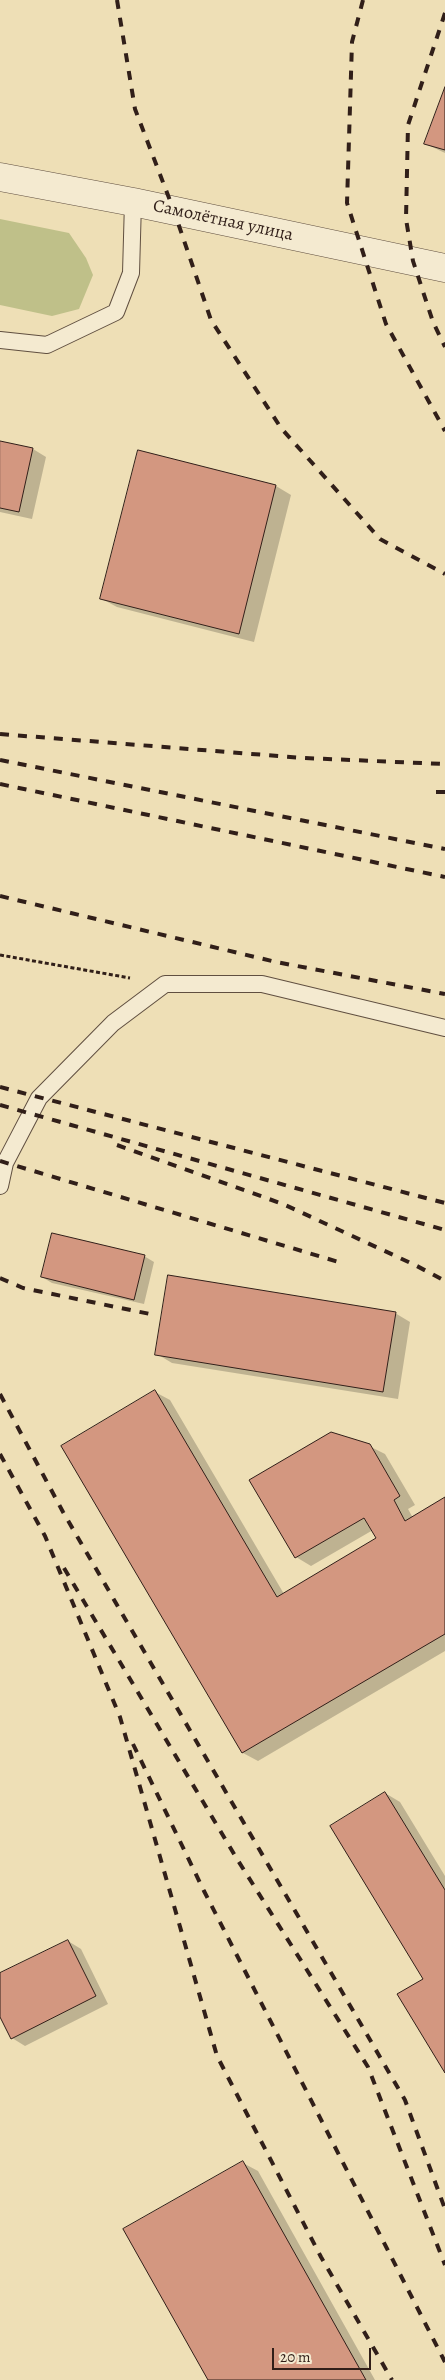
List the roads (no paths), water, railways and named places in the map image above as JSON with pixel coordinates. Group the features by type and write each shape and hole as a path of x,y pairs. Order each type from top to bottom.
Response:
{"street":[{"name":"Самолётная улица","path":"0,177 133,202 445,268"}],"lane":[{"path":"0,340 46,345 116,312 131,273 133,202"},
{"path":"0,1186 5,1163 39,1098 113,1023 166,984 262,984 445,1028"}],"railway":[{"path":"117,0 135,109 174,211 211,320 281,428 380,539 445,574"},
{"path":"363,0 352,42 347,203 386,324 445,431"},
{"path":"445,13 408,125 406,219 413,261 433,322 445,347"},
{"path":"0,734 303,758 445,764"},
{"path":"0,760 445,849"},
{"path":"0,784 445,877"},
{"path":"436,792 445,792"},
{"path":"0,896 276,962 445,994"},
{"path":"0,1087 445,1203"},
{"path":"0,1105 445,1230"},
{"path":"117,1145 283,1204 415,1265 445,1281"},
{"path":"0,1161 342,1263"},
{"path":"0,1278 23,1288 150,1314"},
{"path":"0,1394 63,1512 405,2100 445,2209"},
{"path":"0,1454 45,1536 120,1717 217,2056 321,2257 392,2380"},
{"path":"64,1568 237,1859 368,2067 445,2265"},
{"path":"133,1744 204,1891 445,2362"}]}
